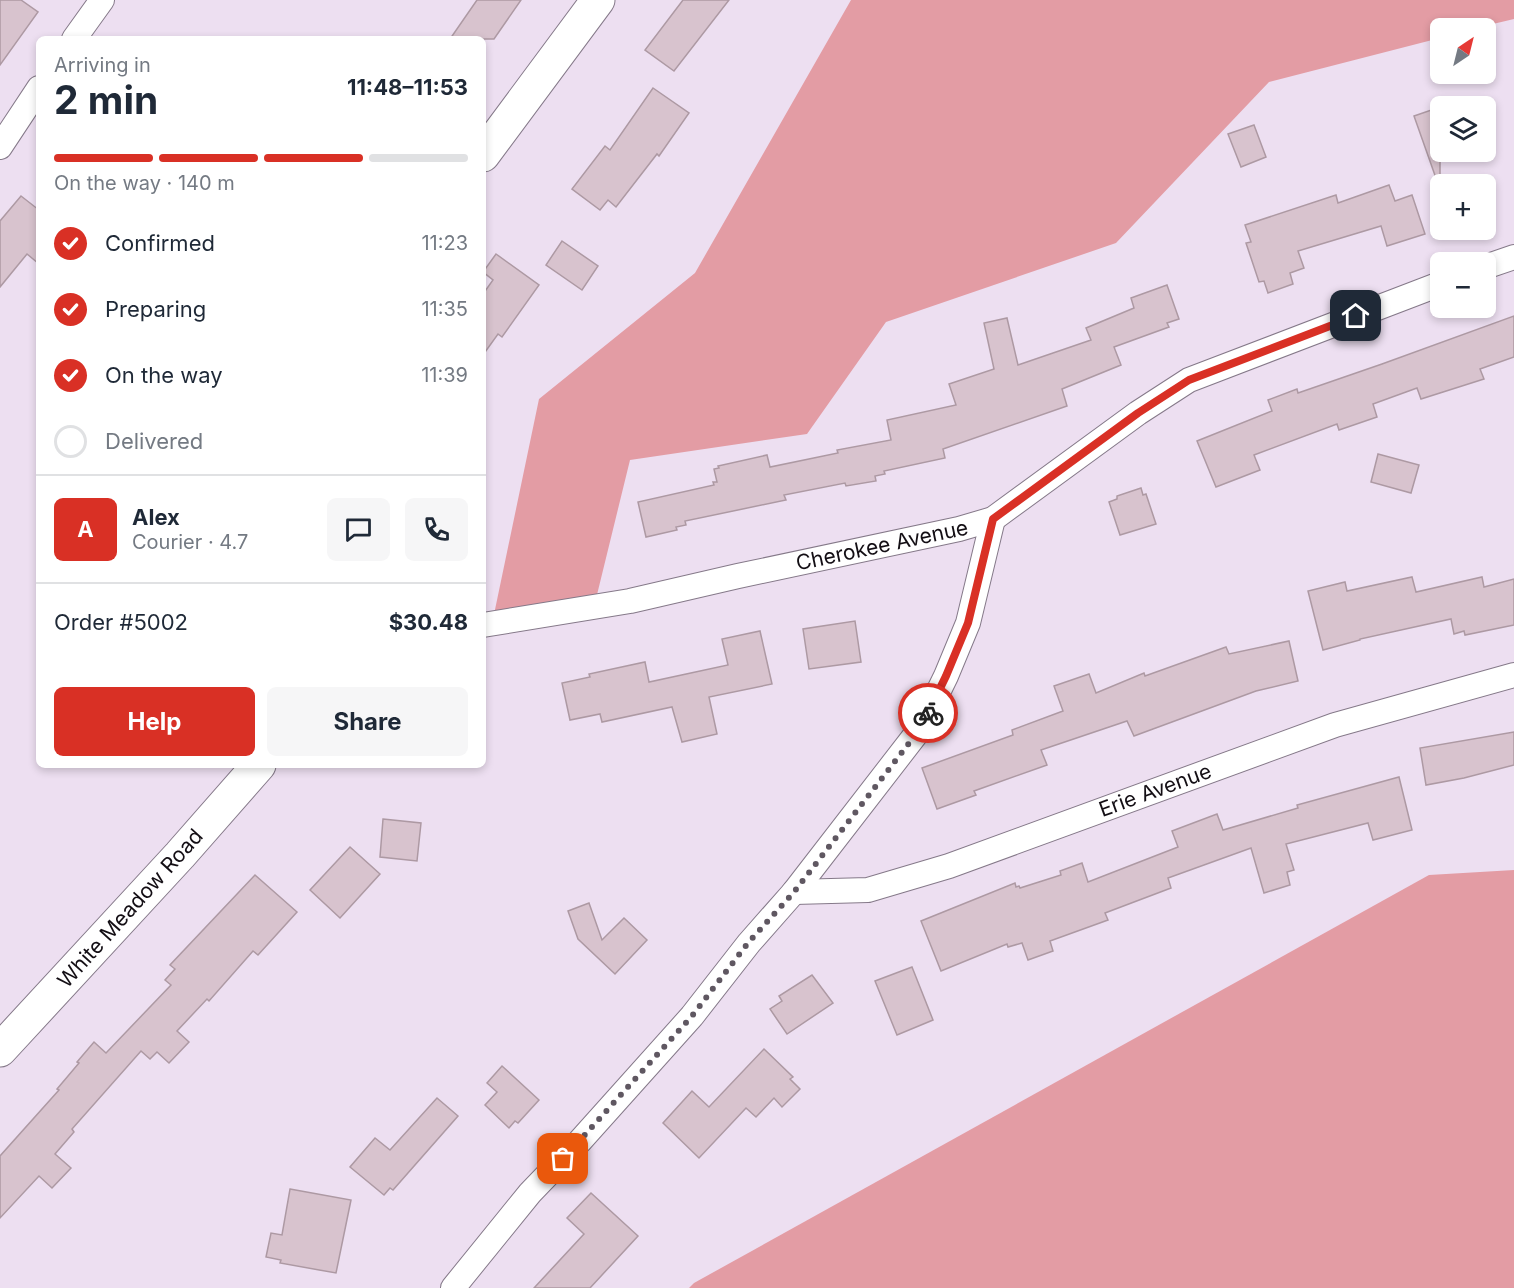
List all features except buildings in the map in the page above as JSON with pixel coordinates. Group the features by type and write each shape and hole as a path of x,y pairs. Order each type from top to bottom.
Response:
{"street":[{"path":"76,36 102,0"},
{"path":"486,151 598,0"},
{"path":"0,147 36,93"},
{"path":"1496,263 1514,257"},
{"name":"Cherokee Avenue","path":"486,625 630,601 959,529 993,519 1138,413 1189,380 1430,288"},
{"path":"453,1288 530,1193 692,1016 748,943 794,892 920,729 946,676 968,623 993,519"},
{"name":"Erie Avenue","path":"794,892 868,890 949,866 1335,725 1514,675"},
{"name":"White Meadow Road","path":"0,1050 180,855 256,768"}],"shaded area":[{"path":"851,0 1514,0 1514,19 1496,23 1496,18 1430,18 1430,41 1269,82 1116,243 886,322 807,434 630,460 594,607 492,624 539,399 695,273"},
{"path":"1514,870 1514,1288 689,1288 694,1283 1429,875"}],"way so far":[{"path":"563,1159 692,1016 748,943 794,892 920,729 928,713"}],"route":[{"path":"928,713 968,623 993,519 1138,413 1189,380 1356,316"}]}
